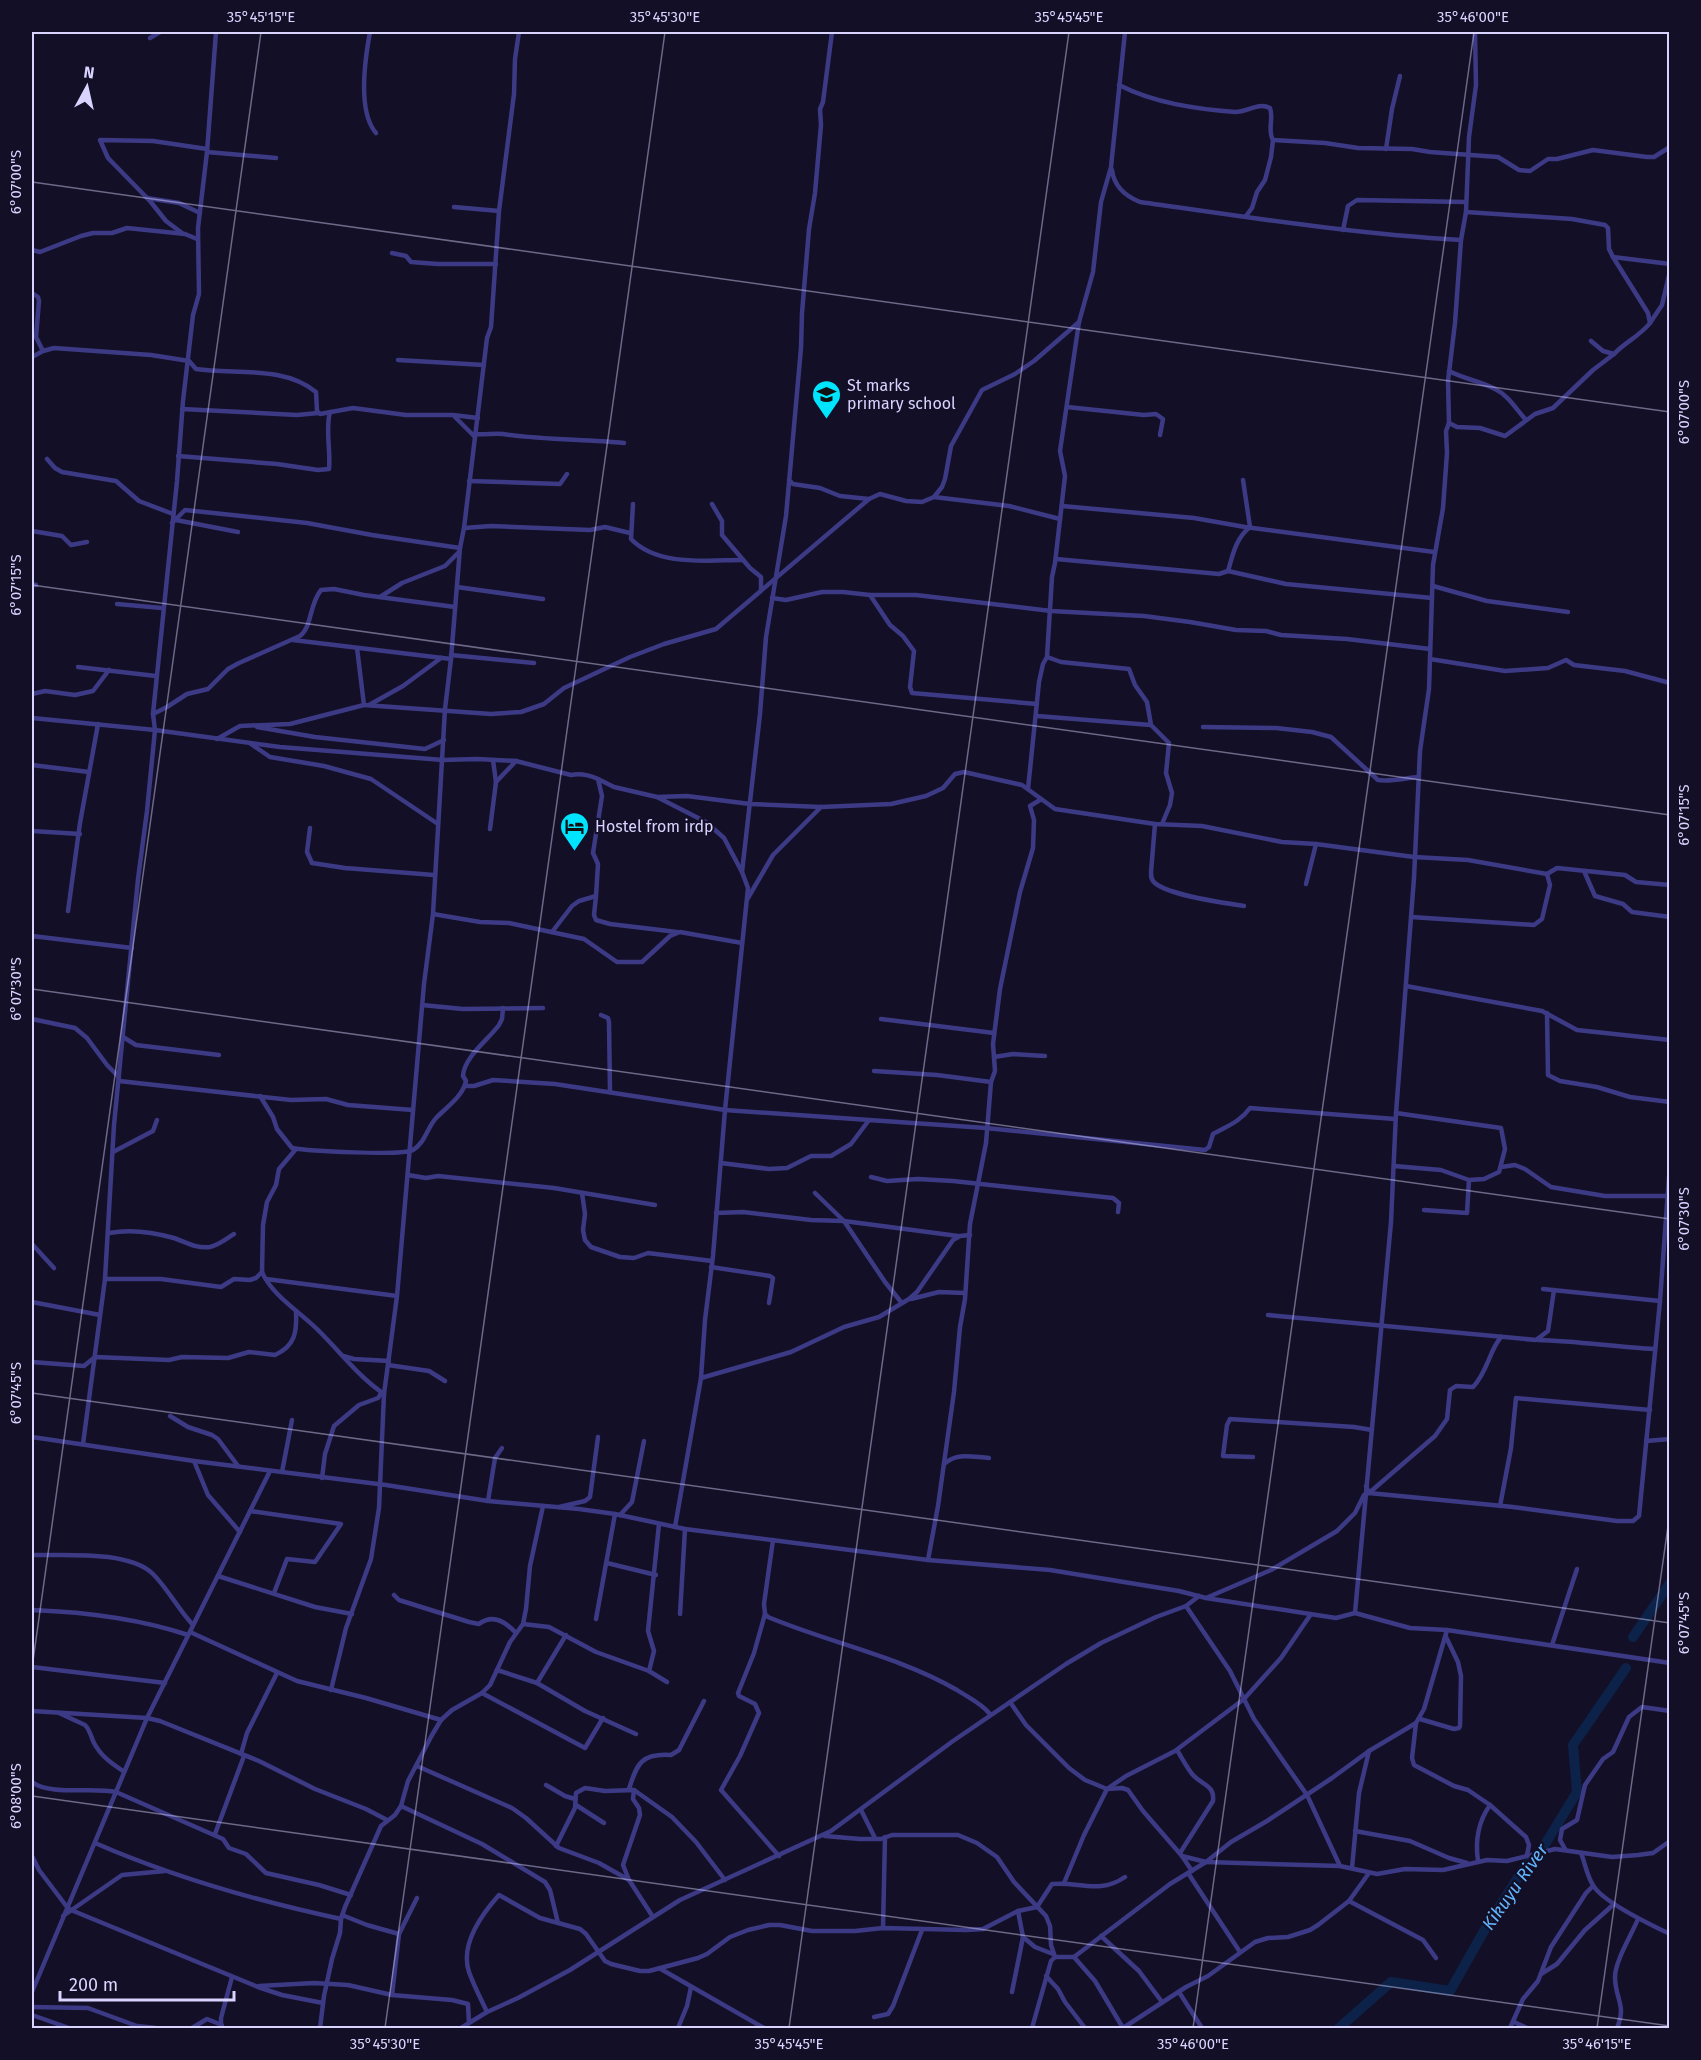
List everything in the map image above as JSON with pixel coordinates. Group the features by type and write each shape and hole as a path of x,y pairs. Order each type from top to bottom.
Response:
{"street":[{"path":"150,39 160,32"},
{"path":"83,1444 105,1279 119,1079 154,730 153,714 162,608 174,522 182,409 193,315 199,294 197,239 207,151 216,32"},
{"path":"370,32 364,82 365,102 369,125 376,133"},
{"path":"331,1690 352,1614 371,1559 381,1485 383,1393 397,1296 422,1005 433,914 445,709 460,550 490,327 498,211 514,94 515,59 519,32"},
{"path":"742,872 760,714 766,637 780,558 789,480 809,229 814,206 821,125 820,110 832,32"},
{"path":"1028,789 1037,704 1043,664 1047,657 1052,577 1065,476 1060,451 1079,322 1093,272 1101,202 1111,167 1125,32"},
{"path":"1355,1613 1395,1166 1395,1116 1411,917 1419,777 1429,688 1434,552 1443,508 1447,453 1446,431 1449,423 1449,371 1461,240 1466,212 1468,155 1476,85 1475,32"},
{"path":"1386,149 1400,76"},
{"path":"1119,85 1156,99 1195,109 1244,112 1257,106 1265,105 1270,108 1272,112 1270,131 1273,140 1271,157 1265,180 1246,217"},
{"path":"197,239 182,233 166,221 108,158 100,140 153,141 207,151 276,158"},
{"path":"1273,140 1386,149 1412,148 1498,157 1519,170 1530,171 1548,159 1593,150 1654,157 1670,147"},
{"path":"1111,167 1114,182 1129,197 1140,202 1309,227 1424,239 1461,240"},
{"path":"147,198 179,203 200,213"},
{"path":"1344,230 1348,206 1357,200 1466,202"},
{"path":"454,207 498,211"},
{"path":"1466,212 1572,219 1605,225 1608,228 1609,249 1648,313 1650,323"},
{"path":"32,250 40,252 86,234 112,233 127,228 182,233"},
{"path":"392,253 406,256 411,262 428,264 496,264"},
{"path":"1613,257 1670,264"},
{"path":"1449,423 1457,427 1480,428 1504,436 1538,412 1553,408 1621,346 1643,332 1662,305 1670,271"},
{"path":"32,293 38,297 39,301 36,337 43,351"},
{"path":"366,705 491,714 521,712 544,704 564,688 630,657 664,644 716,629 869,498 880,494 906,501 922,502 934,497 945,479 951,446 982,390 1015,374 1034,361 1079,322"},
{"path":"1591,341 1603,351 1614,354"},
{"path":"32,357 54,348 66,348 151,355 189,361 196,369 254,372 300,382 316,392 318,413"},
{"path":"398,360 484,365"},
{"path":"1449,371 1458,377 1496,389 1511,401 1526,420"},
{"path":"1066,407 1144,415 1156,414 1163,419 1160,435"},
{"path":"182,409 297,415 324,414 353,408 406,415 453,415 478,418"},
{"path":"178,456 277,464 318,470 329,469 330,412"},
{"path":"453,415 475,435 501,434 604,443 624,442"},
{"path":"47,459 62,472 116,481 139,501 173,514"},
{"path":"468,481 560,484 567,474"},
{"path":"789,480 793,484 820,488 840,496 869,498"},
{"path":"1243,480 1250,527"},
{"path":"934,497 1010,506 1060,519"},
{"path":"633,504 631,539 660,556 743,560"},
{"path":"712,504 722,520 722,535 761,577 761,590"},
{"path":"1062,506 1194,518 1434,552"},
{"path":"174,522 185,510 307,523 460,550"},
{"path":"174,522 238,532"},
{"path":"464,528 491,526 590,530 605,527 630,533"},
{"path":"1228,571 1242,534 1250,527"},
{"path":"32,531 62,536 71,545 87,542"},
{"path":"380,597 402,583 444,566 460,550"},
{"path":"1056,559 1219,574 1228,571 1286,584 1432,598"},
{"path":"1433,586 1487,601 1568,612"},
{"path":"457,587 543,599"},
{"path":"153,714 187,694 208,688 228,669 239,663 305,632 312,605 321,590 334,589 455,607"},
{"path":"772,598 786,600 822,592 924,596 1051,611 1144,616 1236,630 1266,631 1281,635 1347,639 1430,649"},
{"path":"870,595 890,625 903,636 914,651 910,687 912,693 1037,704"},
{"path":"117,604 162,608"},
{"path":"292,639 441,658 534,663"},
{"path":"357,648 366,705"},
{"path":"1047,657 1060,663 1129,669 1135,685 1147,702 1151,725 1169,743 1166,772 1172,793 1162,824"},
{"path":"218,739 240,726 290,724 366,705 403,686 441,658"},
{"path":"1430,659 1505,671 1548,668 1566,660 1574,665 1625,671 1670,683"},
{"path":"78,667 156,676"},
{"path":"32,694 45,691 75,695 93,691 109,670"},
{"path":"1036,716 1151,725"},
{"path":"32,718 154,730 280,747 443,760 516,761 571,776 577,774 590,776 614,787 657,797 706,822 724,838 748,884 701,1378 675,1527"},
{"path":"68,911 98,724"},
{"path":"249,726 315,737 424,749 444,740"},
{"path":"1203,727 1276,728 1312,732 1331,737 1378,780 1387,782 1402,777 1419,777"},
{"path":"249,743 270,757 324,766 371,779 438,824"},
{"path":"490,829 496,782 493,760"},
{"path":"496,782 516,761"},
{"path":"32,765 89,772"},
{"path":"657,797 687,796 750,804 821,807 891,804 926,796 943,788 955,774 964,772 1022,785 1055,809 1155,824 1202,826 1264,839 1414,857 1468,860 1547,874 1557,868 1625,875 1636,882 1670,885"},
{"path":"598,779 602,796 593,853 598,864 594,915 596,920 603,923 680,932 742,943"},
{"path":"928,1560 944,1464 965,1293 972,1213 986,1143 991,1082 995,1071 994,1033 1006,957 1020,892 1033,848 1034,820 1030,806 1040,800"},
{"path":"746,903 773,855 821,807"},
{"path":"1155,824 1151,872 1151,879 1155,883 1165,889 1204,900 1244,906"},
{"path":"310,828 307,852 312,863 321,866 434,875"},
{"path":"32,831 80,834"},
{"path":"1306,884 1316,844"},
{"path":"1584,871 1595,896 1623,904 1632,912 1670,917"},
{"path":"1411,917 1534,925 1542,919 1550,885 1547,874"},
{"path":"552,932 572,906 579,901 596,896"},
{"path":"433,914 480,922 509,923 584,939 612,959 624,963 642,962 670,936 680,932"},
{"path":"32,936 132,948"},
{"path":"1406,986 1542,1011 1577,1030 1670,1040"},
{"path":"422,1005 464,1009 543,1008"},
{"path":"260,1096 273,1116 277,1129 289,1146 296,1149 410,1152 423,1141 430,1125 451,1105 465,1086 464,1069 471,1057 499,1025 503,1008"},
{"path":"1547,1013 1548,1075 1560,1081 1670,1102"},
{"path":"601,1015 608,1018 609,1022 610,1092"},
{"path":"32,1019 75,1028 87,1038 119,1079 301,1101 326,1100 348,1105 414,1110"},
{"path":"881,1019 994,1033"},
{"path":"123,1037 136,1045 219,1055"},
{"path":"994,1057 1013,1054 1045,1056"},
{"path":"874,1071 937,1075 991,1082"},
{"path":"465,1086 477,1086 493,1080 555,1084 725,1110 986,1128 1205,1150 1209,1147 1213,1134 1232,1125 1250,1108 1395,1116 1501,1128 1505,1149 1501,1167 1498,1172 1484,1179 1469,1180 1441,1170 1395,1166"},
{"path":"113,1152 153,1131 157,1120"},
{"path":"721,1163 769,1169 787,1168 811,1156 831,1156 851,1144 869,1120"},
{"path":"296,1149 279,1169 276,1185 267,1202 263,1225 262,1272 265,1279 296,1312 319,1331 365,1381 383,1393"},
{"path":"1367,1493 1633,1521 1640,1513 1660,1301 1670,1163"},
{"path":"1501,1167 1515,1165 1525,1169 1551,1187 1605,1196 1667,1196"},
{"path":"408,1176 426,1178 438,1176 582,1193 655,1205"},
{"path":"871,1177 887,1181 918,1179 1113,1198 1119,1203 1118,1212"},
{"path":"1424,1210 1467,1213 1469,1180"},
{"path":"815,1192 844,1221 885,1282 902,1302"},
{"path":"582,1193 585,1240 591,1248 620,1257 634,1258 648,1254 770,1276 773,1278 769,1303"},
{"path":"716,1213 743,1212 811,1220 844,1221 960,1236 970,1235"},
{"path":"109,1233 125,1230 147,1233 174,1238 202,1248 216,1245 234,1233"},
{"path":"909,1299 925,1282 949,1244 960,1236"},
{"path":"32,1244 54,1268"},
{"path":"105,1279 161,1279 221,1287 234,1279 253,1279 262,1272"},
{"path":"265,1279 397,1296"},
{"path":"1543,1289 1660,1301"},
{"path":"1536,1340 1548,1331 1554,1290"},
{"path":"701,1378 791,1352 844,1327 879,1317 909,1299 939,1292 965,1293"},
{"path":"32,1302 100,1315"},
{"path":"32,1362 84,1366 95,1357 169,1360 182,1357 228,1358 249,1352 275,1355 294,1340 297,1326 296,1312"},
{"path":"1268,1316 1655,1349"},
{"path":"1206,1598 1271,1570 1337,1531 1355,1513 1367,1493 1436,1436 1448,1419 1450,1390 1456,1386 1473,1387 1482,1377 1496,1343 1501,1337"},
{"path":"343,1356 429,1371 445,1381"},
{"path":"322,1478 325,1454 334,1426 359,1405 378,1398 383,1393"},
{"path":"1500,1506 1511,1448 1516,1398 1650,1410"},
{"path":"170,1416 190,1429 204,1432 218,1439 239,1466"},
{"path":"1253,1457 1223,1456 1227,1425 1230,1419 1372,1430"},
{"path":"282,1472 292,1420"},
{"path":"32,1437 488,1501 618,1515 686,1529 928,1560 1050,1570 1336,1618 1355,1613 1410,1628 1447,1630 1670,1663"},
{"path":"554,1508 585,1501 590,1497 598,1437"},
{"path":"1646,1441 1670,1439"},
{"path":"596,1619 618,1515 632,1504 644,1441"},
{"path":"488,1501 495,1458 502,1448"},
{"path":"944,1464 951,1458 960,1456 989,1458"},
{"path":"194,1461 208,1495 240,1532"},
{"path":"69,1909 123,1771 147,1718 270,1471"},
{"path":"320,2028 323,2003 342,1917 381,1826 395,1815 401,1806 405,1789 441,1720 452,1710 482,1693 490,1685 516,1633 523,1624 530,1566 543,1506"},
{"path":"250,1511 341,1524 315,1562 287,1559 274,1593"},
{"path":"649,1671 654,1651 648,1631 660,1524"},
{"path":"680,1614 686,1529"},
{"path":"773,1540 764,1604 765,1614 754,1653 738,1693 755,1704 759,1713 740,1756 721,1790 778,1856"},
{"path":"32,1555 102,1557 132,1562 151,1573 193,1625"},
{"path":"607,1563 656,1575"},
{"path":"1552,1645 1577,1569"},
{"path":"218,1576 315,1607 352,1614"},
{"path":"394,1595 399,1600 469,1622 478,1623 481,1620 494,1618 506,1623 516,1633"},
{"path":"460,2028 487,2012 546,1984 680,1900 831,1831 990,1714 1066,1664 1101,1643 1156,1617 1186,1606 1199,1596"},
{"path":"1186,1606 1230,1671 1270,1745 1307,1795 1340,1866"},
{"path":"32,1610 111,1616 163,1627 189,1634 312,1686 441,1720"},
{"path":"765,1614 781,1623 933,1676 983,1706 990,1714"},
{"path":"1064,1883 1107,1789 1126,1776 1177,1750 1244,1699 1281,1658 1311,1614"},
{"path":"523,1624 549,1627 600,1654 649,1671 667,1682"},
{"path":"1447,1630 1418,1721 1412,1758 1414,1765 1454,1786 1468,1790 1490,1806 1526,1837 1529,1845 1527,1855"},
{"path":"537,1683 566,1635"},
{"path":"1074,1957 1170,1884 1206,1862 1231,1842 1267,1821 1369,1751 1418,1721 1459,1728 1461,1677 1458,1662 1446,1637"},
{"path":"32,1667 165,1683"},
{"path":"497,1670 537,1683 636,1734"},
{"path":"214,1834 243,1755 247,1733 277,1672"},
{"path":"482,1693 585,1748 603,1718"},
{"path":"653,1917 629,1880 623,1862 634,1831 639,1824 639,1808 633,1798 632,1790 637,1765 653,1755 672,1755 679,1749 704,1701"},
{"path":"1010,1702 1026,1725 1069,1768 1085,1780 1107,1789 1128,1790 1181,1855 1240,1952"},
{"path":"1565,1849 1560,1840 1562,1829 1577,1820 1585,1785 1601,1761 1611,1754 1629,1717 1642,1707 1670,1711"},
{"path":"32,1711 147,1718 159,1721 243,1755 387,1820"},
{"path":"56,1712 85,1725 105,1758 123,1771"},
{"path":"1177,1750 1194,1776 1210,1787 1214,1793 1213,1801 1181,1855"},
{"path":"1352,1868 1359,1793 1369,1751"},
{"path":"417,1766 512,1808 556,1846 576,1856 599,1863 629,1880"},
{"path":"32,1782 36,1786 51,1788 116,1792 214,1834 226,1841 229,1848 252,1858 266,1873 320,1885 351,1895"},
{"path":"546,1785 576,1802 604,1823"},
{"path":"556,1846 576,1802 576,1793 585,1788 605,1791 632,1790 672,1817 696,1842 725,1880"},
{"path":"401,1806 482,1844 545,1882 550,1890 558,1923"},
{"path":"1479,1862 1476,1847 1480,1822 1490,1806"},
{"path":"861,1810 875,1838"},
{"path":"1355,1831 1410,1841 1449,1858 1468,1863"},
{"path":"822,1835 857,1839 892,1835 958,1836 977,1843 997,1857 1014,1882 1048,1920 1054,1955 1032,2028"},
{"path":"883,1929 885,1837"},
{"path":"1181,1855 1206,1862 1340,1866 1383,1874 1405,1869 1443,1870 1468,1863 1507,1861 1555,1849 1612,1857 1638,1855 1653,1853 1670,1841"},
{"path":"95,1843 132,1859 238,1893 342,1917 399,1934"},
{"path":"1581,1853 1593,1886 1614,1904 1638,1919 1670,1934"},
{"path":"32,1856 39,1870 69,1909 256,1986 282,1995 323,2003"},
{"path":"32,1867 39,1870"},
{"path":"32,1992 63,1916 69,1909 122,1875 167,1870"},
{"path":"1023,1937 1035,1947 1054,1955 1074,1957 1095,1981 1123,2028 1162,2002 1200,1981 1260,1940 1288,1937 1310,1930 1349,1901 1369,1873"},
{"path":"487,2012 469,1972 467,1959 475,1931 499,1895 529,1913 580,1929 611,1964 640,1971 698,1958 730,1937 769,1925 812,1931 983,1929 1018,1911 1037,1907 1052,1884 1100,1886 1113,1884 1125,1877"},
{"path":"1510,2028 1523,1999 1541,1974 1551,1947 1593,1886"},
{"path":"392,1995 399,1934 417,1898"},
{"path":"1349,1901 1423,1940 1436,1958"},
{"path":"1541,1974 1557,1964 1585,1930 1614,1904"},
{"path":"1012,1992 1023,1937 1018,1911"},
{"path":"1617,2028 1622,2011 1615,1977 1617,1966 1638,1919"},
{"path":"874,2017 888,2014 893,2006 922,1930"},
{"path":"1101,1936 1139,1971 1162,2002"},
{"path":"659,1968 764,2028"},
{"path":"1046,1976 1058,1989 1085,2028"},
{"path":"192,2028 207,2019 221,2027 221,2018 232,1977"},
{"path":"256,1986 348,1985 392,1995 452,2000 468,2004 469,2023"},
{"path":"678,2028 691,1988"},
{"path":"1179,1992 1202,2028"},
{"path":"32,2007 88,2008 137,2026 156,2028"},
{"path":"32,2015 69,2028"},
{"path":"1514,2022 1527,2028"}],"waterway":[{"name":"Kikuyu River","path":"1633,1637 1670,1583"},
{"name":"Kikuyu River","path":"1339,2028 1391,1982 1450,1991 1524,1868 1541,1851 1577,1792 1573,1745 1626,1668"}],"place":[{"name":"St marks primary school","path":"826,420"},
{"name":"Hostel from irdp","path":"574,852"}]}
